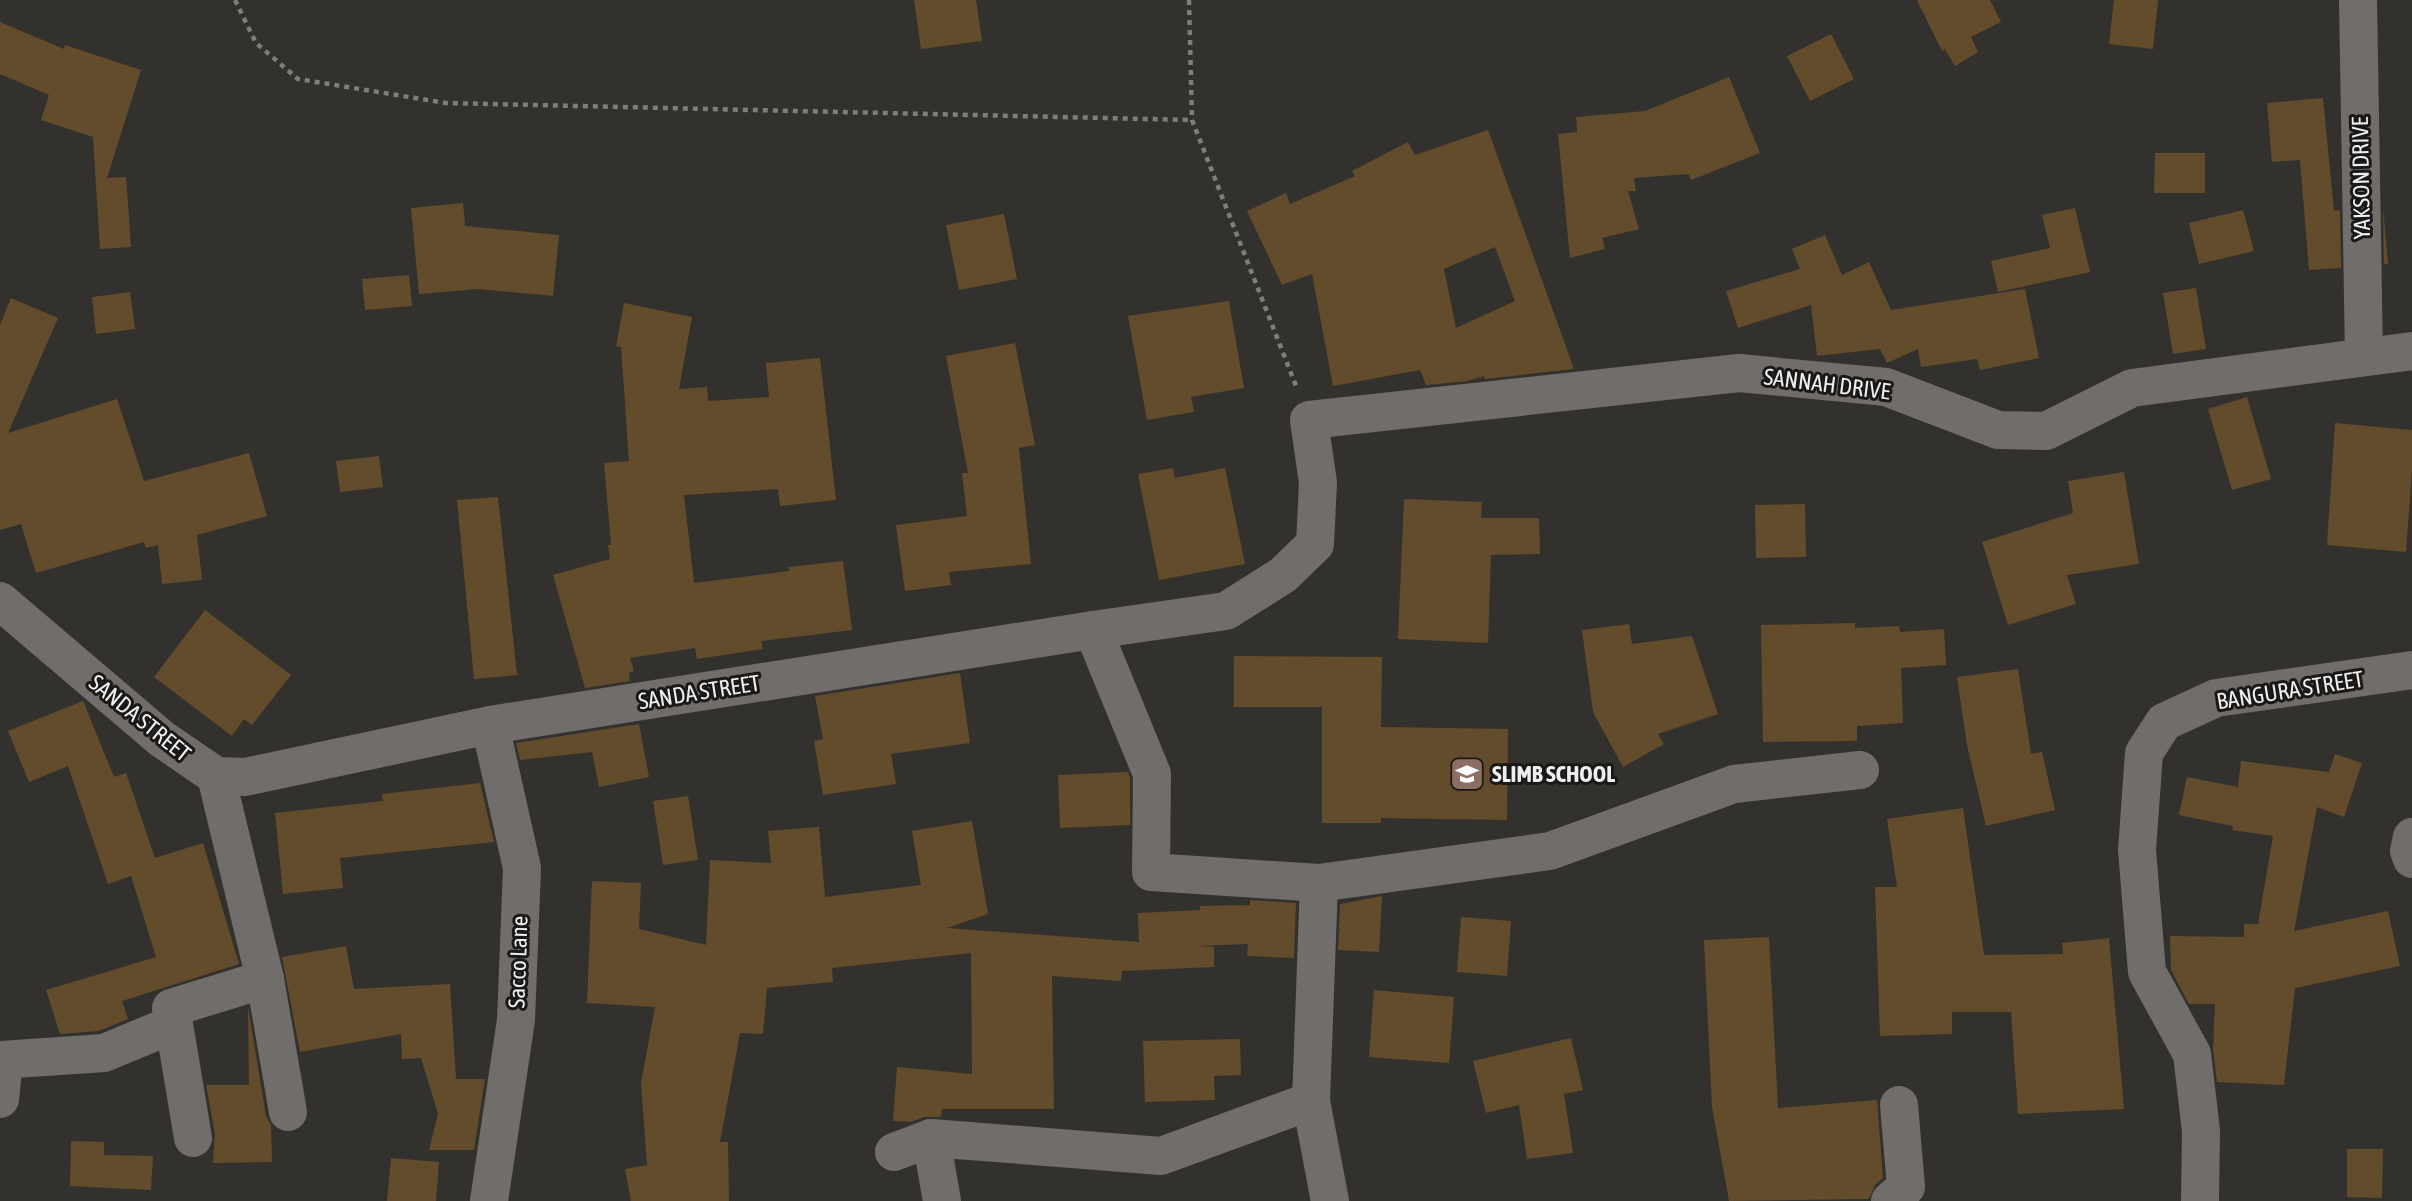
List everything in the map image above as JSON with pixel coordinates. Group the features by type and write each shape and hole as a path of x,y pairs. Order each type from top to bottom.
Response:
{"street":[{"name":"YAKSON DRIVE","path":"2358,0 2364,355"},
{"name":"SANNAH DRIVE","path":"1309,420 1739,373 1886,387 1998,430 2046,431 2132,388 2364,355 2412,351"},
{"name":"SANDA STREET","path":"0,601 162,739 216,776 245,777 490,724 1226,611 1283,575 1315,544 1318,483 1309,420"},
{"path":"1093,630 1152,774 1151,872 1319,883 1550,851 1734,784 1860,770"},
{"name":"BANGURA STREET","path":"2200,1201 2201,1131 2192,1054 2147,972 2137,850 2144,753 2164,722 2217,698 2412,670"},
{"name":"Sacco Lane","path":"489,1201 516,1020 522,868 490,724"},
{"path":"216,776 265,979 288,1112"},
{"path":"2412,836 2409,851 2412,859"},
{"path":"1319,883 1311,1101 1330,1201"},
{"path":"193,1138 172,1008 265,979"},
{"path":"0,1099 2,1060 104,1054 174,1024"},
{"path":"894,1152 931,1138 1161,1156 1311,1101"},
{"path":"1890,1201 1906,1187 1899,1105"},
{"path":"931,1138 942,1201"}],"path":[{"path":"235,0 256,43 298,79 446,103 1192,120"},
{"path":"1189,0 1192,120 1309,420"}],"building":[{"path":"914,0 976,0 982,41 921,49"},
{"path":"1917,0 1990,0 2001,22 1971,37 1978,52 1955,66 1945,49 1942,51"},
{"path":"2114,0 2158,0 2153,49 2109,44"},
{"path":"0,22 64,49 65,45 141,70 107,178 126,177 131,247 100,249 93,137 41,120 49,95 0,74"},
{"path":"1831,34 1854,79 1810,101 1787,56"},
{"path":"1729,77 1760,153 1691,180 1689,174 1634,178 1636,191 1628,191 1639,229 1602,238 1605,249 1570,258 1558,134 1577,132 1576,117 1645,111"},
{"path":"2323,98 2334,211 2340,210 2341,268 2309,270 2300,160 2272,162 2267,103"},
{"path":"1488,130 1574,369 1485,379 1484,376 1468,381 1426,385 1420,370 1333,386 1312,274 1282,285 1247,211 1286,193 1290,204 1355,176 1352,171 1408,142 1415,155","holes":["1495,247 1515,301 1456,328 1444,269"]},
{"path":"2155,153 2205,153 2205,193 2154,193"},
{"path":"463,203 465,226 559,235 553,296 478,289 419,294 411,208"},
{"path":"2383,207 2388,264 2384,264"},
{"path":"2075,208 2090,272 1998,292 1991,261 2050,248 2042,215"},
{"path":"2243,210 2254,251 2199,264 2189,223"},
{"path":"1004,214 1017,279 959,290 946,225"},
{"path":"1825,235 1842,275 1869,262 1891,310 2025,289 2039,358 1980,370 1977,359 1921,367 1918,349 1887,363 1880,349 1817,356 1811,305 1738,328 1726,291 1800,269 1792,249"},
{"path":"409,275 412,306 365,310 362,279"},
{"path":"2196,288 2206,349 2173,354 2163,293"},
{"path":"130,292 135,329 96,334 92,297"},
{"path":"11,298 58,318 8,433 117,399 144,481 249,453 267,516 197,535 202,580 162,584 158,545 146,548 144,542 36,573 21,524 0,530 0,325"},
{"path":"1229,301 1244,388 1191,397 1194,412 1147,420 1128,316"},
{"path":"624,303 692,317 679,389 707,387 708,401 769,397 766,363 820,358 836,500 780,506 778,489 684,495 694,583 843,561 852,630 761,641 763,649 697,659 695,648 630,658 634,671 629,673 630,681 585,688 553,575 610,559 604,463 629,461 621,347 616,346"},
{"path":"1015,343 1035,445 1019,448 1031,564 949,572 951,585 905,591 896,525 967,516 962,473 968,473 946,356"},
{"path":"2247,397 2271,479 2232,490 2208,409"},
{"path":"2335,423 2412,430 2406,552 2327,545"},
{"path":"379,456 383,487 340,492 336,461"},
{"path":"1173,468 1175,478 1225,468 1245,564 1159,580 1138,474"},
{"path":"2124,472 2139,564 2067,575 2076,604 2008,625 1982,542 2073,513 2068,481"},
{"path":"498,497 517,675 474,679 457,500"},
{"path":"1404,499 1482,502 1481,518 1539,518 1540,554 1491,555 1488,643 1398,639"},
{"path":"1805,504 1806,557 1756,558 1755,505"},
{"path":"205,610 291,675 252,725 244,719 232,736 154,677"},
{"path":"1855,623 1855,628 1899,626 1900,632 1944,629 1946,665 1901,668 1903,723 1857,726 1857,741 1763,742 1761,625"},
{"path":"1629,624 1632,644 1692,636 1718,714 1658,734 1664,744 1623,767 1593,712 1582,630"},
{"path":"1234,656 1382,657 1381,727 1508,729 1507,820 1381,818 1381,823 1322,823 1322,707 1234,707"},
{"path":"2018,669 2031,754 2042,752 2055,810 1986,826 1967,745 1957,677"},
{"path":"960,673 970,743 891,754 896,784 823,795 814,741 823,739 815,696"},
{"path":"83,701 114,777 126,773 155,858 203,843 239,964 122,1001 128,1019 99,1031 60,1034 46,990 156,957 131,876 108,884 68,766 29,782 8,731"},
{"path":"639,724 649,777 599,787 592,752 520,760 516,743"},
{"path":"2335,754 2362,763 2344,817 2317,807 2294,931 2388,911 2400,966 2295,988 2284,1085 2217,1082 2213,1049 2215,1004 2189,1004 2171,970 2170,936 2244,937 2244,924 2258,924 2273,836 2232,830 2233,826 2179,815 2187,777 2238,787 2241,761 2329,772"},
{"path":"1128,772 1130,825 1060,828 1058,775"},
{"path":"480,783 494,842 340,858 343,888 283,894 275,813 383,801 382,794"},
{"path":"688,796 698,860 663,865 653,801"},
{"path":"1963,808 1984,955 2063,954 2062,943 2109,938 2124,1109 2018,1114 2011,1012 1952,1012 1952,1034 1880,1036 1875,887 1897,887 1887,819"},
{"path":"972,821 988,914 947,928 1139,942 1138,913 1200,910 1200,906 1250,905 1250,900 1296,903 1294,958 1247,956 1248,944 1197,946 1214,947 1214,967 1122,971 1121,981 1052,976 1054,1109 942,1109 941,1117 924,1117 911,1122 893,1121 897,1067 972,1074 971,953 832,968 833,982 767,988 763,1034 740,1033 720,1142 728,1142 729,1201 631,1201 625,1169 647,1165 641,1083 655,1007 587,1003 592,881 641,883 639,929 706,945 710,860 771,863 768,831 819,827 825,897 921,885 912,831"},
{"path":"1382,896 1379,952 1338,950 1340,904"},
{"path":"1461,917 1511,921 1507,976 1457,972"},
{"path":"1769,937 1778,1108 1877,1100 1883,1178 1875,1185 1869,1199 1729,1201 1712,1107 1704,940"},
{"path":"346,946 354,989 450,984 456,1079 485,1079 474,1150 429,1150 438,1114 421,1058 402,1059 401,1034 300,1052 282,957"},
{"path":"1374,990 1454,997 1449,1063 1369,1057"},
{"path":"248,1007 266,1116 271,1125 272,1162 213,1163 215,1134 206,1085 249,1085"},
{"path":"1571,1038 1583,1090 1564,1094 1573,1153 1527,1159 1519,1105 1486,1113 1473,1061"},
{"path":"1240,1039 1241,1075 1214,1076 1215,1100 1145,1102 1143,1041"},
{"path":"71,1141 104,1142 104,1155 153,1156 151,1190 70,1186"},
{"path":"2347,1149 2383,1149 2382,1198 2347,1197"},
{"path":"391,1158 439,1162 436,1201 387,1201"}],"place":[{"name":"SLIMB SCHOOL","path":"1467,774"}]}
